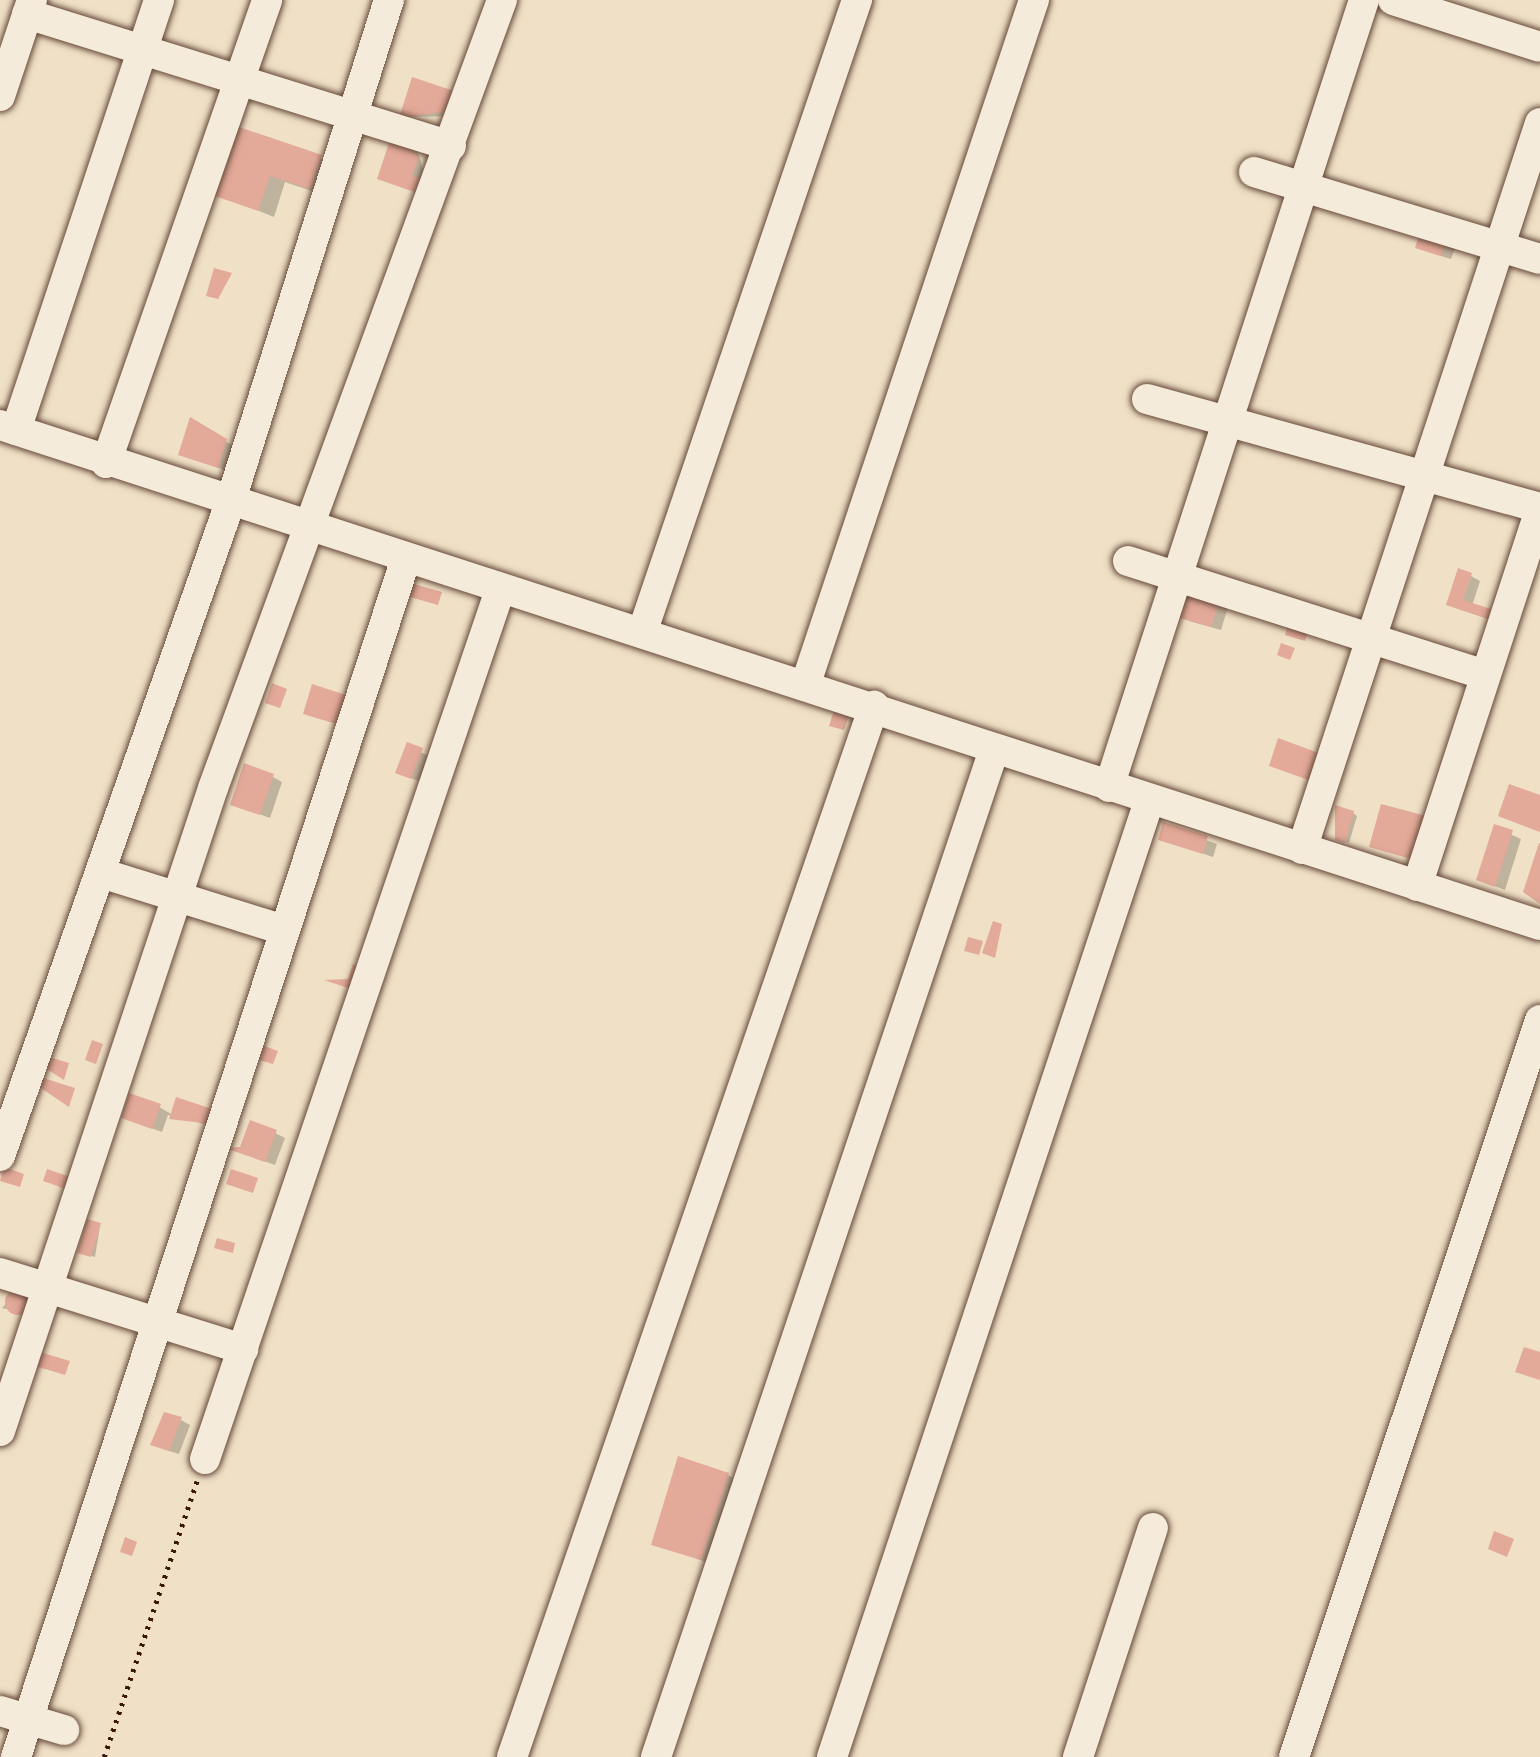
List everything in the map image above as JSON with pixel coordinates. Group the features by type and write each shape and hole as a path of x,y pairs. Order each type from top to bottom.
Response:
{"street":[{"path":"159,0 8,428 500,590 806,682 994,750 1540,925"},
{"path":"106,463 267,0"},
{"path":"0,1156 230,503 389,0"},
{"path":"0,1430 306,527 502,0"},
{"path":"642,633 857,0"},
{"path":"806,682 1034,0"},
{"path":"1109,787 1364,0"},
{"path":"1394,0 1540,47"},
{"path":"0,96 30,7 142,52 451,146"},
{"path":"1302,849 1540,124"},
{"path":"1254,172 1540,259"},
{"path":"1148,399 1227,416 1540,509 1417,886"},
{"path":"16,1757 14,1714 156,1324 406,558"},
{"path":"1128,561 1369,634 1485,675"},
{"path":"205,1459 500,590"},
{"path":"512,1757 874,706"},
{"path":"656,1757 917,989 933,907 994,750"},
{"path":"832,1757 1149,801"},
{"path":"101,873 284,930"},
{"path":"1294,1757 1540,1019"},
{"path":"0,1273 243,1348"},
{"path":"1078,1757 1153,1528"},
{"path":"14,1714 64,1730"}],"path":[{"path":"104,1757 205,1459"}],"building":[{"path":"412,77 457,92 450,111 399,118"},
{"path":"236,126 322,155 310,189 270,176 258,211 212,195"},
{"path":"391,137 419,157 412,176 428,181 423,195 377,179"},
{"path":"1421,228 1447,236 1441,256 1415,248"},
{"path":"214,268 232,273 218,299 206,296"},
{"path":"190,417 227,439 218,468 178,455"},
{"path":"1458,568 1472,573 1463,600 1491,609 1488,619 1446,605"},
{"path":"407,582 442,592 438,605 403,595"},
{"path":"1184,589 1220,599 1211,627 1176,617"},
{"path":"1290,618 1311,624 1305,641 1285,635"},
{"path":"1281,643 1295,648 1290,660 1277,655"},
{"path":"272,683 287,689 280,708 265,703"},
{"path":"312,684 349,696 340,725 303,714"},
{"path":"835,707 850,712 844,730 829,726"},
{"path":"1278,738 1324,755 1314,782 1269,766"},
{"path":"407,742 423,748 411,779 395,773"},
{"path":"244,763 274,774 260,815 230,805"},
{"path":"1509,784 1540,795 1540,832 1498,816"},
{"path":"1381,804 1430,817 1418,861 1369,847"},
{"path":"1335,805 1354,811 1345,843 1335,840"},
{"path":"1163,822 1208,836 1203,854 1158,840"},
{"path":"1494,824 1513,830 1495,887 1476,880"},
{"path":"1540,843 1540,904 1523,892"},
{"path":"993,921 1002,924 995,958 982,953"},
{"path":"968,937 983,941 979,955 964,951"},
{"path":"353,964 371,970 363,993 324,980 348,979"},
{"path":"92,1040 103,1044 96,1064 85,1060"},
{"path":"261,1045 278,1051 273,1064 256,1059"},
{"path":"46,1056 69,1063 64,1080 42,1066"},
{"path":"40,1077 75,1088 69,1107 38,1086"},
{"path":"129,1093 161,1104 152,1129 121,1118"},
{"path":"176,1097 215,1110 211,1124 169,1119"},
{"path":"250,1120 277,1130 265,1162 225,1148 240,1147"},
{"path":"4,1167 24,1174 20,1187 0,1181"},
{"path":"47,1169 76,1179 72,1191 43,1181"},
{"path":"231,1169 258,1178 253,1193 226,1184"},
{"path":"87,1219 101,1223 91,1257 77,1253"},
{"path":"217,1238 235,1243 233,1253 214,1248"},
{"path":"18,1289 31,1302 18,1315 5,1302"},
{"path":"1524,1347 1540,1352 1540,1380 1515,1372"},
{"path":"40,1352 70,1361 65,1375 35,1366"},
{"path":"164,1412 182,1417 169,1451 150,1445"},
{"path":"678,1456 729,1473 701,1560 651,1545"},
{"path":"1494,1531 1514,1539 1507,1557 1488,1549"},
{"path":"125,1537 137,1542 132,1556 120,1552"}]}
